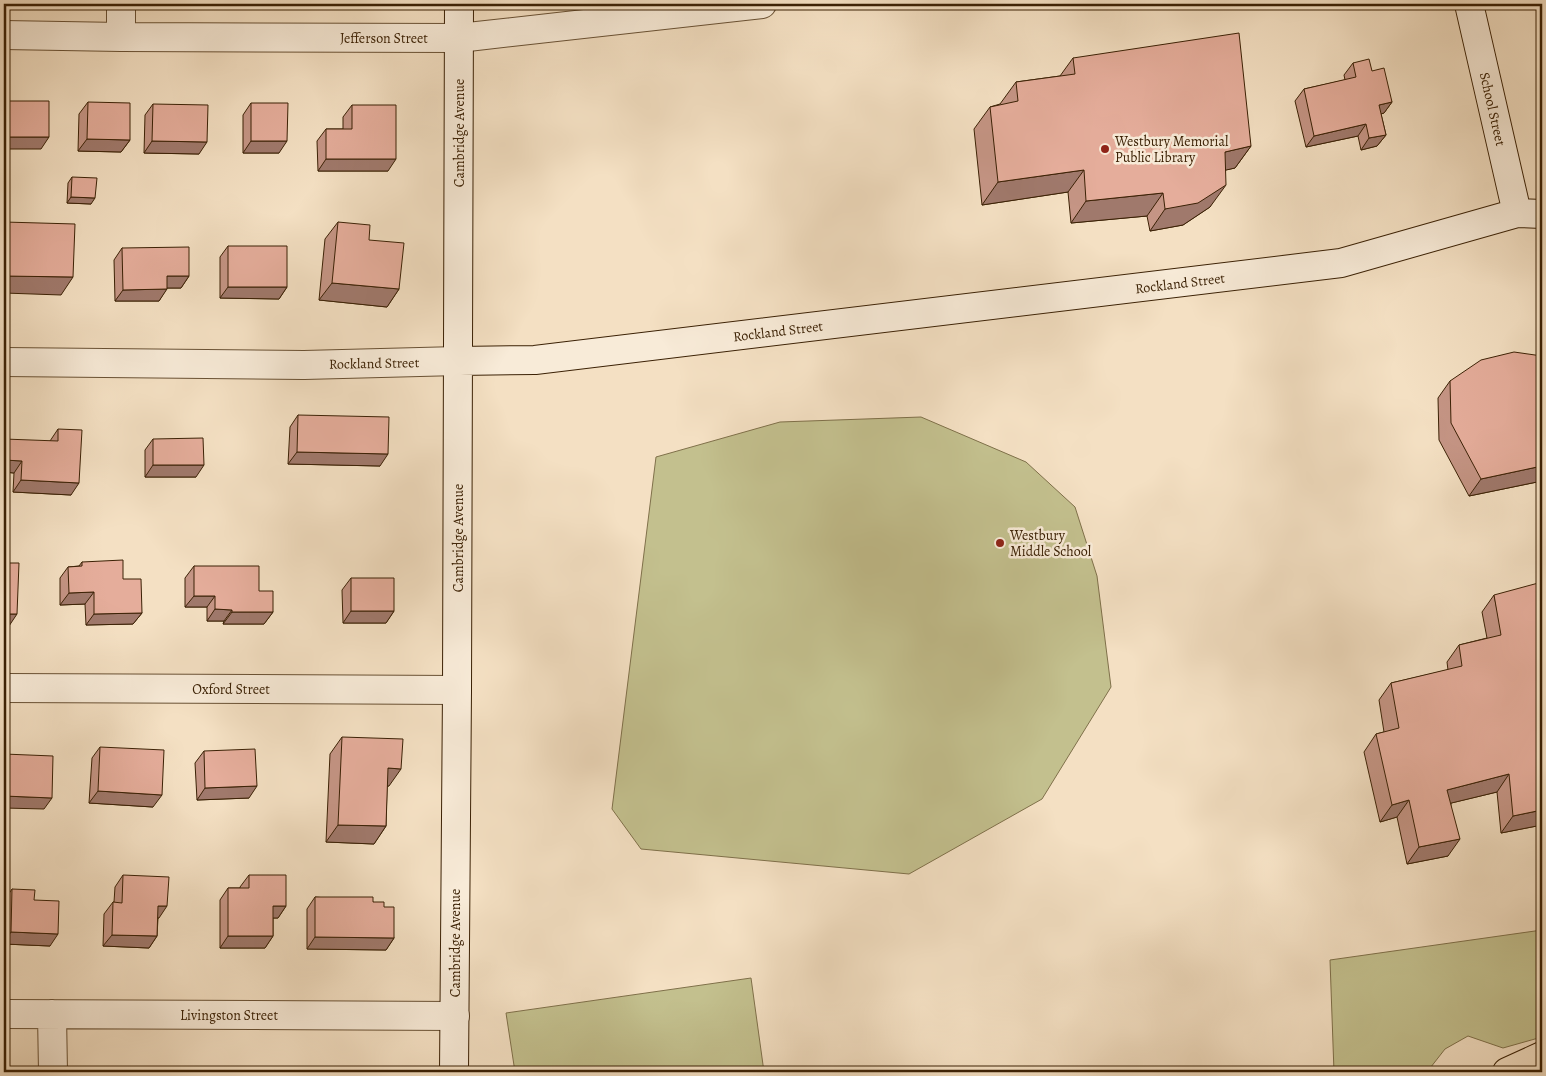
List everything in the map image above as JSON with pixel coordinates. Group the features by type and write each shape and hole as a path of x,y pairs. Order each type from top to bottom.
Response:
{"highway":[{"path":"1508,1072 1542,1056"}],"street":[{"path":"121,4 121,37"},
{"name":"Cambridge Avenue","path":"454,1072 458,690 459,4"},
{"name":"Jefferson Street","path":"4,35 459,38 762,4"},
{"name":"School Street","path":"1469,4 1530,214"},
{"name":"Rockland Street","path":"4,362 304,365 536,360 1342,262 1530,214"},
{"name":"Oxford Street","path":"4,688 458,690"},
{"name":"Livingston Street","path":"4,1014 455,1016"},
{"path":"52,1014 52,1072"}],"shaded area":[{"path":"921,417 1026,462 1075,507 1097,576 1111,687 1042,799 909,874 641,849 612,809 656,457 780,422"},
{"path":"1542,930 1542,1037 1503,1048 1468,1036 1445,1049 1427,1072 1334,1072 1330,960"},
{"path":"751,978 764,1072 515,1072 506,1013"}],"building":[{"name":"Westbury Memorial Public Library","path":"1239,33 1251,146 1225,152 1226,185 1198,203 1165,209 1163,193 1086,201 1084,170 998,182 990,107 1018,101 1016,82 1075,74 1073,58"},
{"path":"1369,59 1372,71 1384,68 1392,102 1379,105 1386,135 1369,138 1366,124 1314,136 1304,89 1356,77 1353,63"},
{"path":"4,101 49,101 49,137 4,137"},
{"path":"88,102 130,103 130,140 87,139"},
{"path":"251,103 288,103 287,141 251,141"},
{"path":"153,104 208,105 207,142 152,141"},
{"path":"352,105 396,105 396,159 326,159 326,129 352,129"},
{"path":"72,177 97,178 95,198 71,197"},
{"path":"4,222 75,224 73,277 4,276"},
{"path":"338,222 370,225 369,240 404,243 399,289 332,283"},
{"path":"228,246 287,246 287,287 228,287"},
{"path":"189,247 189,276 167,276 167,289 123,290 122,248"},
{"path":"1514,352 1542,356 1542,466 1481,479 1451,423 1450,381 1481,360"},
{"path":"298,415 389,417 388,454 297,452"},
{"path":"58,429 82,430 79,483 21,480 22,461 4,460 4,439 58,441"},
{"path":"203,438 204,465 153,465 153,439"},
{"path":"123,560 123,579 141,579 142,613 94,614 94,592 69,593 68,567 82,566 82,562"},
{"path":"4,563 19,563 17,614 4,614"},
{"path":"194,566 259,566 259,591 273,591 273,612 232,612 232,610 215,609 215,596 194,596"},
{"path":"351,578 394,578 394,611 351,611"},
{"path":"1542,582 1542,810 1513,816 1509,774 1447,790 1460,839 1419,847 1409,800 1392,805 1376,734 1399,728 1391,683 1462,666 1459,645 1501,635 1494,595"},
{"path":"342,737 403,739 401,769 388,768 386,826 338,825"},
{"path":"100,747 164,750 162,795 98,791"},
{"path":"255,749 257,786 205,788 204,751"},
{"path":"4,754 53,756 52,798 4,796"},
{"path":"123,875 169,877 167,906 158,906 157,936 112,935 113,902 122,903"},
{"path":"249,875 286,875 286,906 273,906 273,936 228,936 228,888 249,888"},
{"path":"12,889 35,890 34,900 59,901 58,934 11,932"},
{"path":"315,897 373,897 373,902 384,902 384,907 394,907 394,938 315,937"}],"place":[{"name":"Westbury Memorial Public Library","path":"1105,149"},
{"name":"Westbury Middle School","path":"1000,543"}]}
